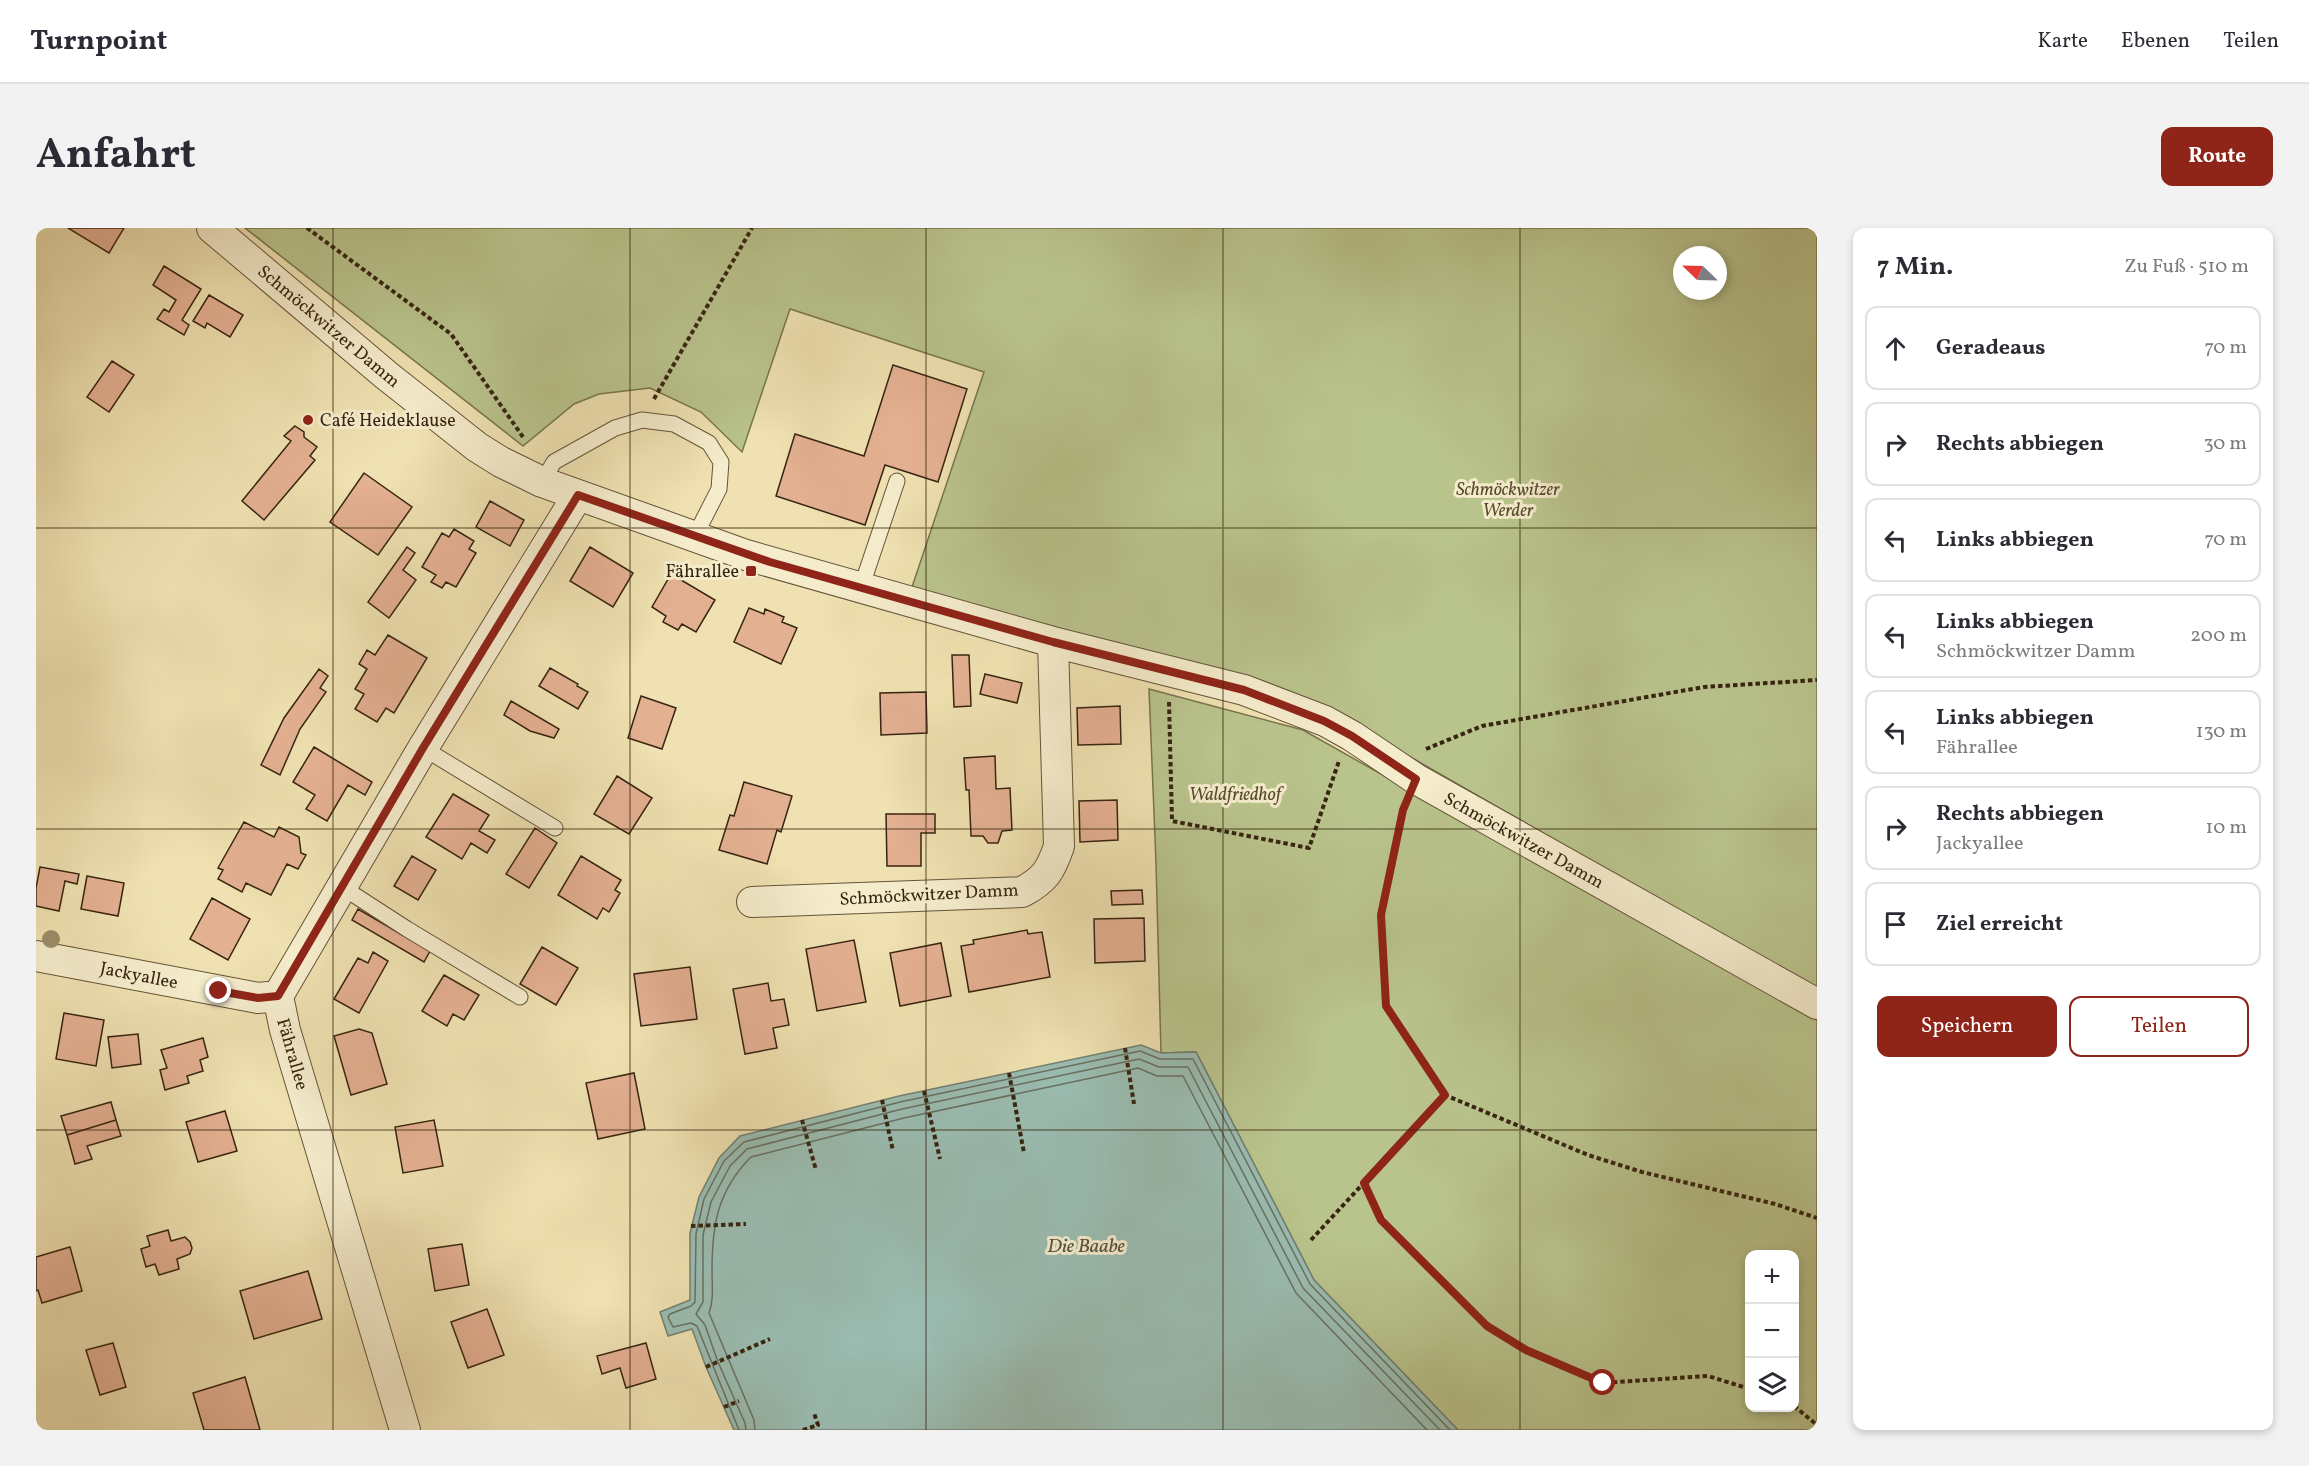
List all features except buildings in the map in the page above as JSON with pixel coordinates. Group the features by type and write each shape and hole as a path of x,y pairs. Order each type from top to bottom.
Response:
{"street":[{"name":"Schmöckwitzer Damm","path":"212,228 386,375 468,440 501,462 548,472 578,495 746,555 1053,642 1244,690 1324,721 1352,736 1404,771 1817,1004"},
{"name":"Fährallee","path":"405,1430 285,1030 278,996 423,748 578,495"},
{"name":"Schmöckwitzer Damm","path":"752,902 1022,892 1038,884 1052,868 1059,846 1053,642"},
{"name":"Jackyallee","path":"36,956 258,998 278,996"}],"lane":[{"path":"548,472 615,428 642,420 674,424 709,443 721,462 719,489 695,536"},
{"path":"861,588 897,481"},
{"path":"423,748 555,828"},
{"path":"342,887 520,997"}],"path":[{"path":"307,228 451,334 548,472"},
{"path":"642,420 752,228"},
{"path":"1170,672 1172,821 1309,848 1342,752 1352,736"},
{"path":"1817,680 1704,687 1482,726 1404,771 1403,810 1381,915 1386,1006 1445,1095 1588,1155 1642,1172 1775,1204 1817,1218"},
{"path":"1125,1048 1134,1104"},
{"path":"1009,1073 1024,1153"},
{"path":"924,1091 940,1159"},
{"path":"1311,1240 1445,1095"},
{"path":"882,1100 893,1152"},
{"path":"802,1120 816,1170"},
{"path":"1364,1183 1381,1220 1487,1326 1526,1350 1603,1383 1708,1376 1745,1388"},
{"path":"691,1226 746,1224"},
{"path":"706,1367 770,1339"},
{"path":"724,1407 739,1401"},
{"path":"1799,1410 1817,1425"},
{"path":"804,1430 818,1425 814,1413"}],"green space":[{"name":"Schmöckwitzer Werder","path":"245,228 1817,228 1817,991 1355,725 911,590 984,372 790,309 742,452 701,412 650,388 599,394 574,404 523,446"},
{"name":"Waldfriedhof","path":"1149,689 1303,730 1817,1020 1817,1430 1458,1430 1314,1280 1196,1052 1161,1053"}],"water":[{"name":"Die Baabe","path":"1141,1045 1161,1053 1196,1052 1314,1280 1458,1430 734,1430 692,1329 668,1336 660,1312 690,1300 690,1233 699,1197 719,1158 740,1136 899,1096"}],"place":[{"name":"Café Heideklause","path":"308,420"},
{"name":"Fährallee","path":"751,571"}],"route":[{"path":"219,991 258,998 278,996 423,748 578,495 746,555 1053,642 1244,690 1324,721 1352,736 1416,779 1403,810 1381,915 1386,1006 1445,1095 1364,1183 1381,1220 1487,1326 1526,1350 1603,1383"}]}
